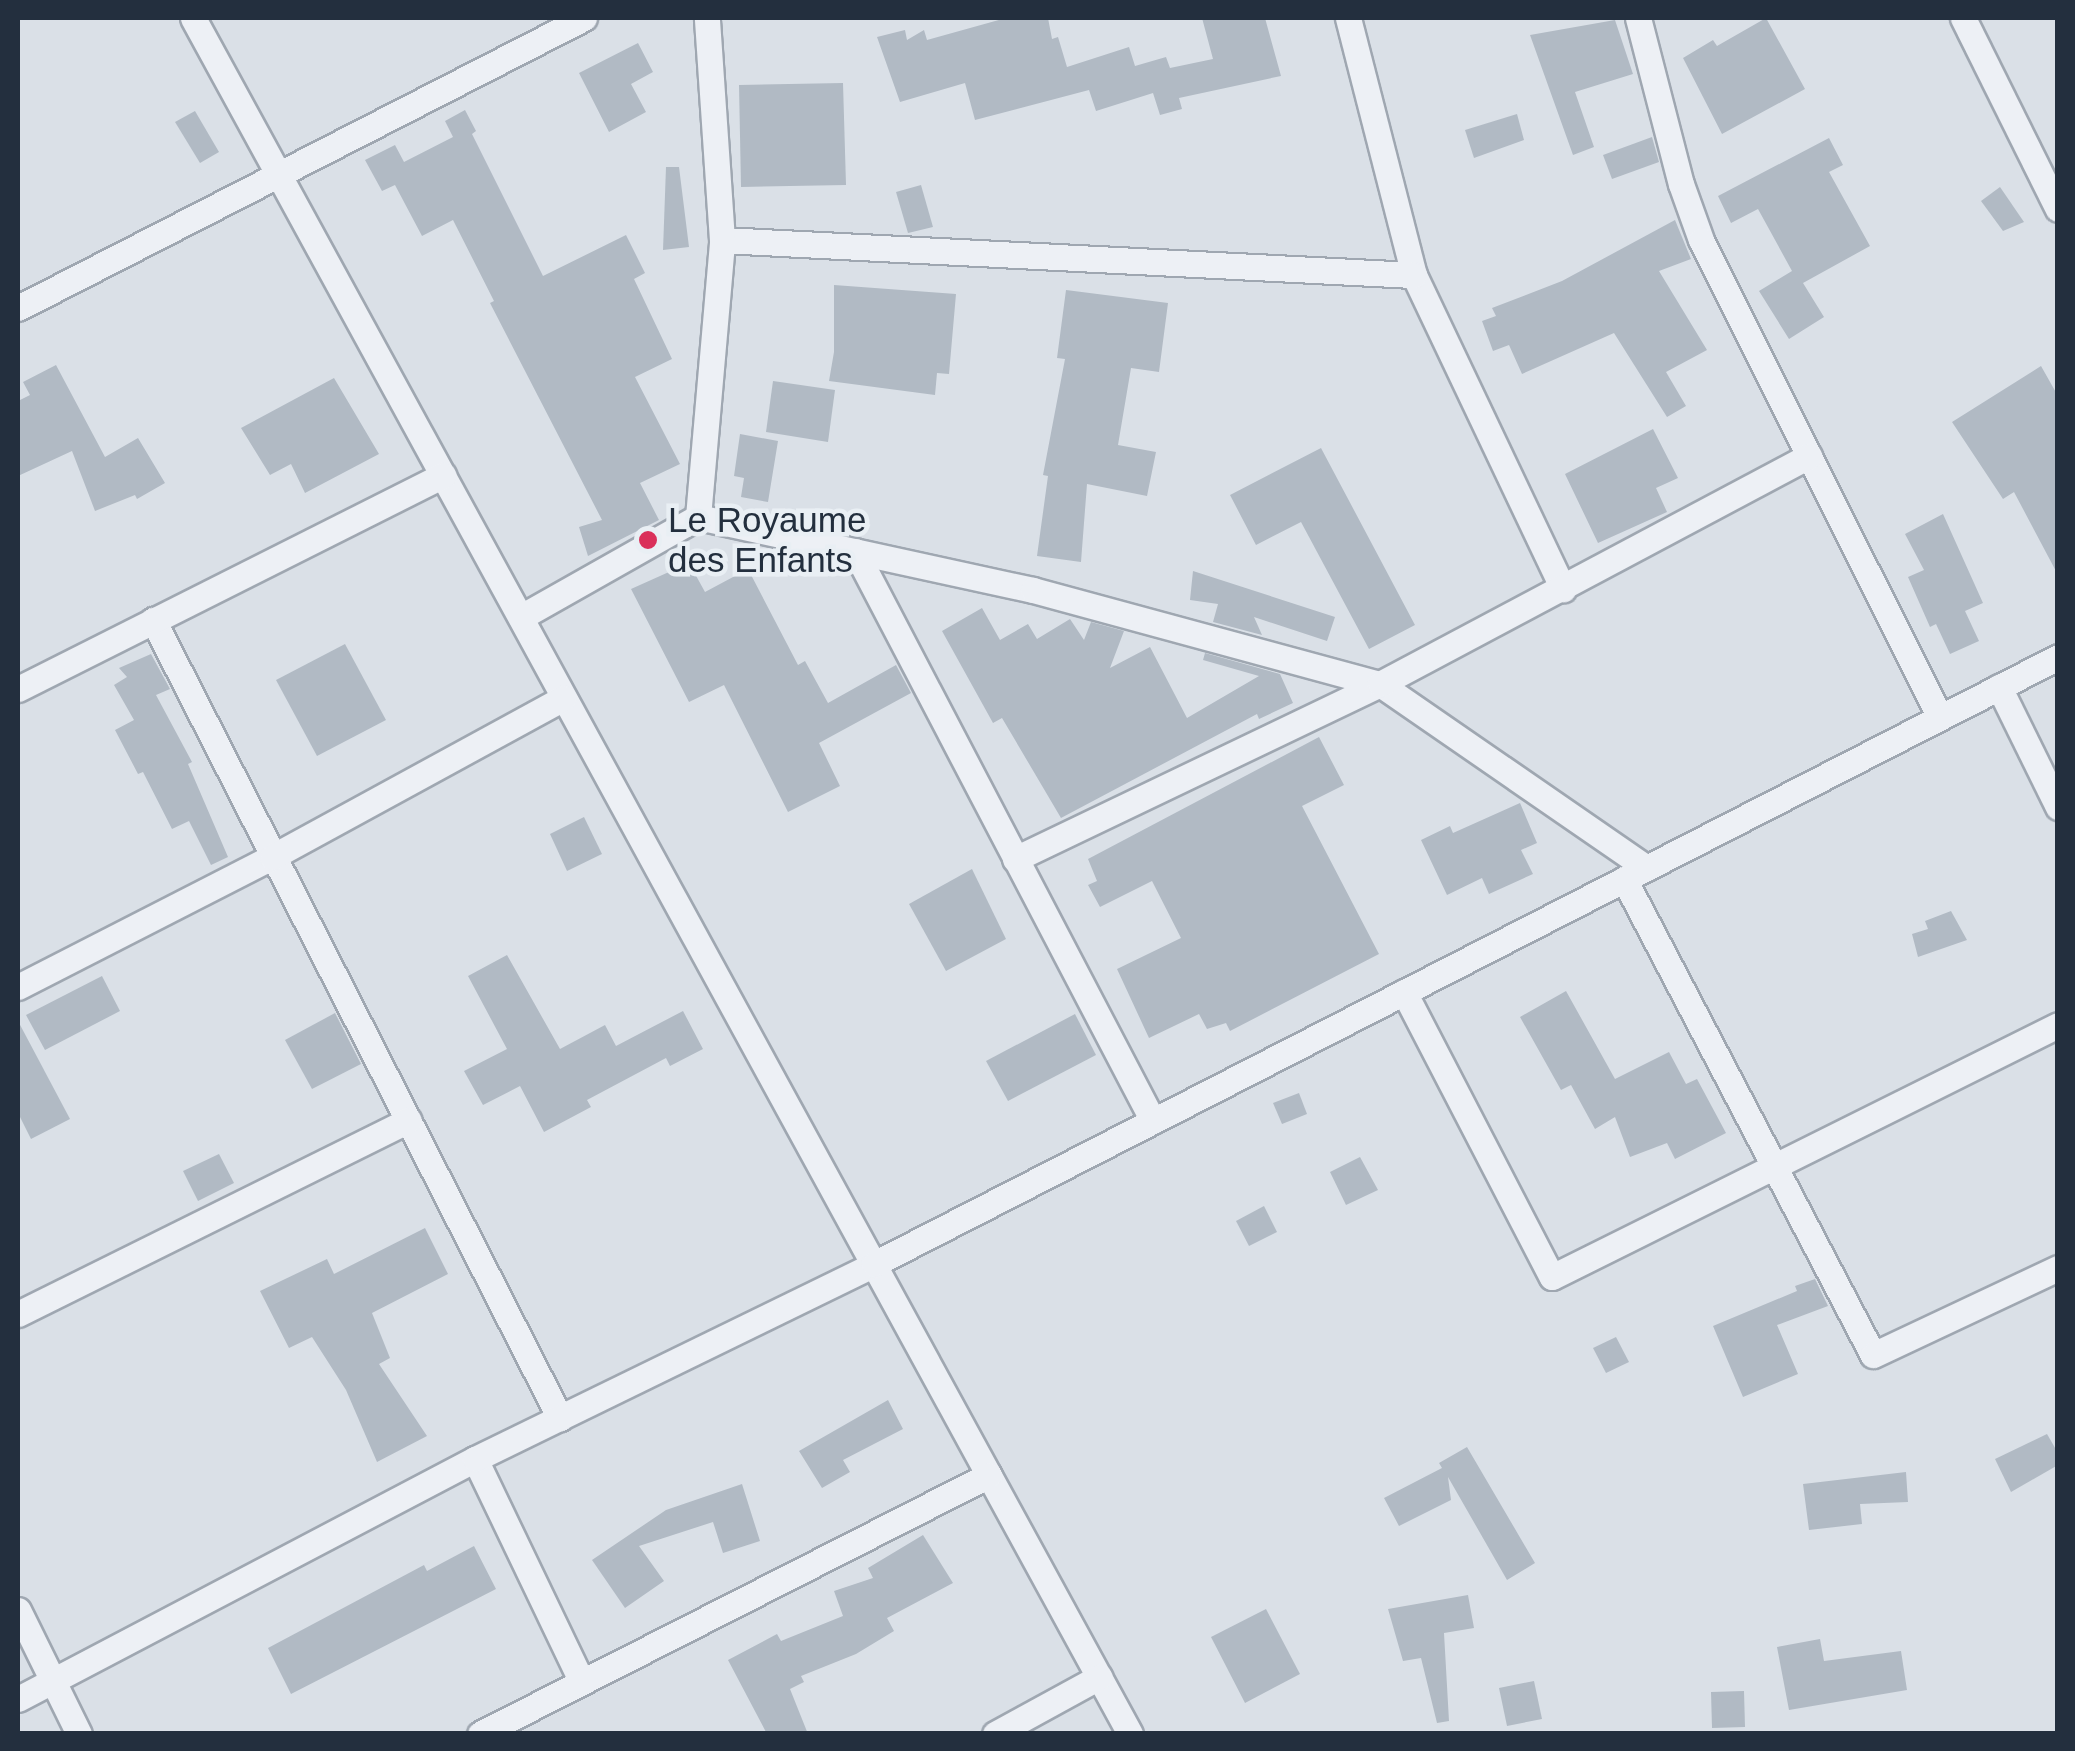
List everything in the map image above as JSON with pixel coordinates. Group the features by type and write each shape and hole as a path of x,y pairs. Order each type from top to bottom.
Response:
{"street":[{"path":"193,18 1130,1734"},
{"path":"698,517 722,240 708,18"},
{"path":"1348,18 1414,275 1563,589"},
{"path":"1638,18 1680,184 1701,240 1940,718"},
{"path":"1963,18 2058,210"},
{"path":"18,308 570,21"},
{"path":"722,240 1414,275"},
{"path":"1016,859 1380,684 1810,456"},
{"path":"18,689 443,475"},
{"path":"521,617 698,517 1033,590 1380,684 1647,868"},
{"path":"855,552 1153,1121"},
{"path":"154,620 560,1418"},
{"path":"18,1699 476,1459 874,1264 2058,657"},
{"path":"1999,687 2058,807"},
{"path":"18,987 272,857 564,698"},
{"path":"1624,880 1873,1355 2058,1268"},
{"path":"1404,992 1552,1277 2058,1025"},
{"path":"18,1314 408,1120"},
{"path":"476,1459 582,1682"},
{"path":"480,1734 989,1475"},
{"path":"18,1610 79,1734"},
{"path":"996,1734 1099,1677"}],"building":[{"path":"1006,18 1048,18 1052,39 1058,37 1067,67 1129,47 1135,66 1166,57 1170,68 1213,59 1202,18 1265,18 1281,76 1179,98 1182,109 1160,115 1153,93 1096,111 1089,90 975,120 965,83 900,102 877,37 905,30 907,40 924,30 927,40"},
{"path":"1766,18 1805,89 1722,134 1683,58 1713,40 1717,46"},
{"path":"1615,20 1633,74 1575,92 1594,147 1573,155 1530,35"},
{"path":"638,43 653,72 631,84 646,112 609,132 579,73"},
{"path":"843,83 846,185 741,187 739,85"},
{"path":"465,110 476,131 472,134 543,276 626,235 645,273 634,279 672,359 635,377 680,464 640,483 659,520 588,556 579,527 602,520 490,303 494,301 453,220 422,236 395,185 382,191 365,160 395,145 404,162 453,137 445,121"},
{"path":"195,111 219,152 200,163 175,122"},
{"path":"1517,114 1524,140 1474,158 1465,130"},
{"path":"1652,137 1659,162 1612,179 1603,155"},
{"path":"1829,138 1843,165 1829,172 1870,246 1803,283 1824,317 1789,339 1759,291 1792,271 1758,209 1731,223 1718,196"},
{"path":"666,167 679,167 689,247 663,250"},
{"path":"921,185 933,227 908,233 896,192"},
{"path":"2000,187 2024,222 2003,231 1981,201"},
{"path":"1675,220 1691,259 1659,271 1707,350 1666,372 1686,406 1667,417 1614,333 1522,374 1509,345 1493,351 1482,321 1496,316 1492,308 1562,281"},
{"path":"834,285 956,294 949,374 937,373 935,395 829,381 834,352"},
{"path":"1066,290 1168,303 1159,372 1131,368 1118,445 1156,452 1147,496 1087,484 1081,562 1037,556 1048,476 1043,475 1065,359 1057,358"},
{"path":"56,365 105,457 138,438 165,483 137,499 135,495 95,511 72,451 18,476 18,401 30,395 23,382"},
{"path":"2041,366 2058,396 2058,575 2014,492 2003,499 1952,422"},
{"path":"334,378 379,454 305,493 291,464 270,475 241,428"},
{"path":"773,381 835,390 828,442 766,432"},
{"path":"1653,429 1678,478 1656,488 1667,512 1598,543 1565,474"},
{"path":"740,434 778,441 768,502 741,497 744,478 734,476"},
{"path":"1321,448 1415,625 1369,649 1301,522 1256,545 1230,495"},
{"path":"1943,514 1983,603 1965,611 1979,641 1950,654 1936,624 1930,627 1908,577 1924,570 1905,534"},
{"path":"689,563 705,592 748,569 798,665 805,661 828,703 896,665 911,693 819,743 840,786 788,812 724,685 689,702 631,589"},
{"path":"1193,571 1335,617 1327,641 1254,617 1262,635 1213,622 1218,604 1190,600"},
{"path":"982,608 1000,640 1028,624 1037,639 1070,619 1084,640 1091,622 1124,631 1110,668 1150,647 1187,718 1259,676 1203,660 1205,653 1280,674 1293,703 1259,719 1257,714 1061,818 1002,718 993,723 942,631"},
{"path":"345,644 386,720 317,756 276,680"},
{"path":"151,654 170,689 156,695 192,762 188,764 228,857 211,865 189,821 172,829 143,772 138,774 115,730 134,720 114,685 127,677 119,668"},
{"path":"1319,737 1344,785 1302,806 1379,954 1230,1031 1226,1023 1207,1029 1199,1014 1149,1038 1117,969 1181,938 1152,881 1100,907 1088,885 1097,881 1088,859"},
{"path":"1520,803 1537,843 1521,850 1533,874 1489,894 1482,878 1447,895 1421,840 1450,826 1453,833"},
{"path":"584,817 602,854 567,871 550,834"},
{"path":"972,869 1006,939 946,971 909,904"},
{"path":"1951,911 1967,940 1918,957 1912,934 1928,929 1925,921"},
{"path":"507,955 560,1049 605,1025 616,1046 683,1011 703,1049 670,1066 666,1058 587,1100 591,1107 544,1132 520,1086 483,1105 464,1071 507,1049 468,976"},
{"path":"102,976 120,1011 45,1050 26,1015"},
{"path":"1566,991 1615,1079 1669,1052 1686,1084 1697,1079 1726,1133 1675,1159 1667,1143 1630,1157 1615,1117 1595,1129 1571,1085 1561,1090 1520,1017"},
{"path":"335,1013 361,1064 312,1089 285,1040"},
{"path":"1075,1014 1096,1055 1008,1101 986,1061"},
{"path":"18,1021 70,1119 31,1139 18,1113"},
{"path":"1299,1093 1307,1114 1282,1124 1273,1103"},
{"path":"219,1154 234,1183 198,1201 183,1171"},
{"path":"1360,1157 1378,1190 1346,1205 1330,1172"},
{"path":"1264,1206 1277,1232 1249,1246 1236,1221"},
{"path":"425,1228 448,1274 372,1313 390,1358 379,1364 427,1436 377,1462 346,1390 312,1337 289,1348 260,1291 327,1259 334,1274"},
{"path":"1815,1279 1828,1306 1777,1325 1798,1374 1743,1397 1713,1326 1797,1291 1795,1286"},
{"path":"1616,1337 1629,1362 1606,1373 1593,1348"},
{"path":"888,1400 903,1429 843,1460 850,1472 822,1488 799,1451"},
{"path":"2047,1434 2058,1453 2058,1465 2011,1492 1995,1459"},
{"path":"1467,1447 1535,1563 1507,1580 1448,1477 1451,1500 1399,1526 1384,1498 1442,1468 1439,1463"},
{"path":"1906,1472 1908,1502 1860,1504 1862,1524 1809,1530 1803,1484"},
{"path":"742,1484 760,1541 723,1553 713,1522 639,1546 664,1581 625,1608 592,1560 666,1510"},
{"path":"923,1535 953,1583 887,1618 894,1631 856,1654 801,1676 804,1682 790,1689 808,1734 767,1734 728,1660 777,1634 781,1641 843,1616 834,1591 873,1578 868,1568"},
{"path":"474,1546 496,1589 291,1694 268,1648 424,1565 427,1571"},
{"path":"1468,1595 1474,1628 1444,1633 1449,1721 1437,1723 1421,1658 1403,1661 1388,1609"},
{"path":"1266,1609 1300,1674 1245,1703 1211,1637"},
{"path":"1820,1639 1824,1661 1901,1651 1907,1690 1789,1710 1777,1647"},
{"path":"1534,1681 1542,1719 1507,1726 1499,1688"},
{"path":"1744,1691 1745,1727 1712,1728 1711,1692"}],"place":[{"name":"Le Royaume des Enfants","path":"648,540"}]}
